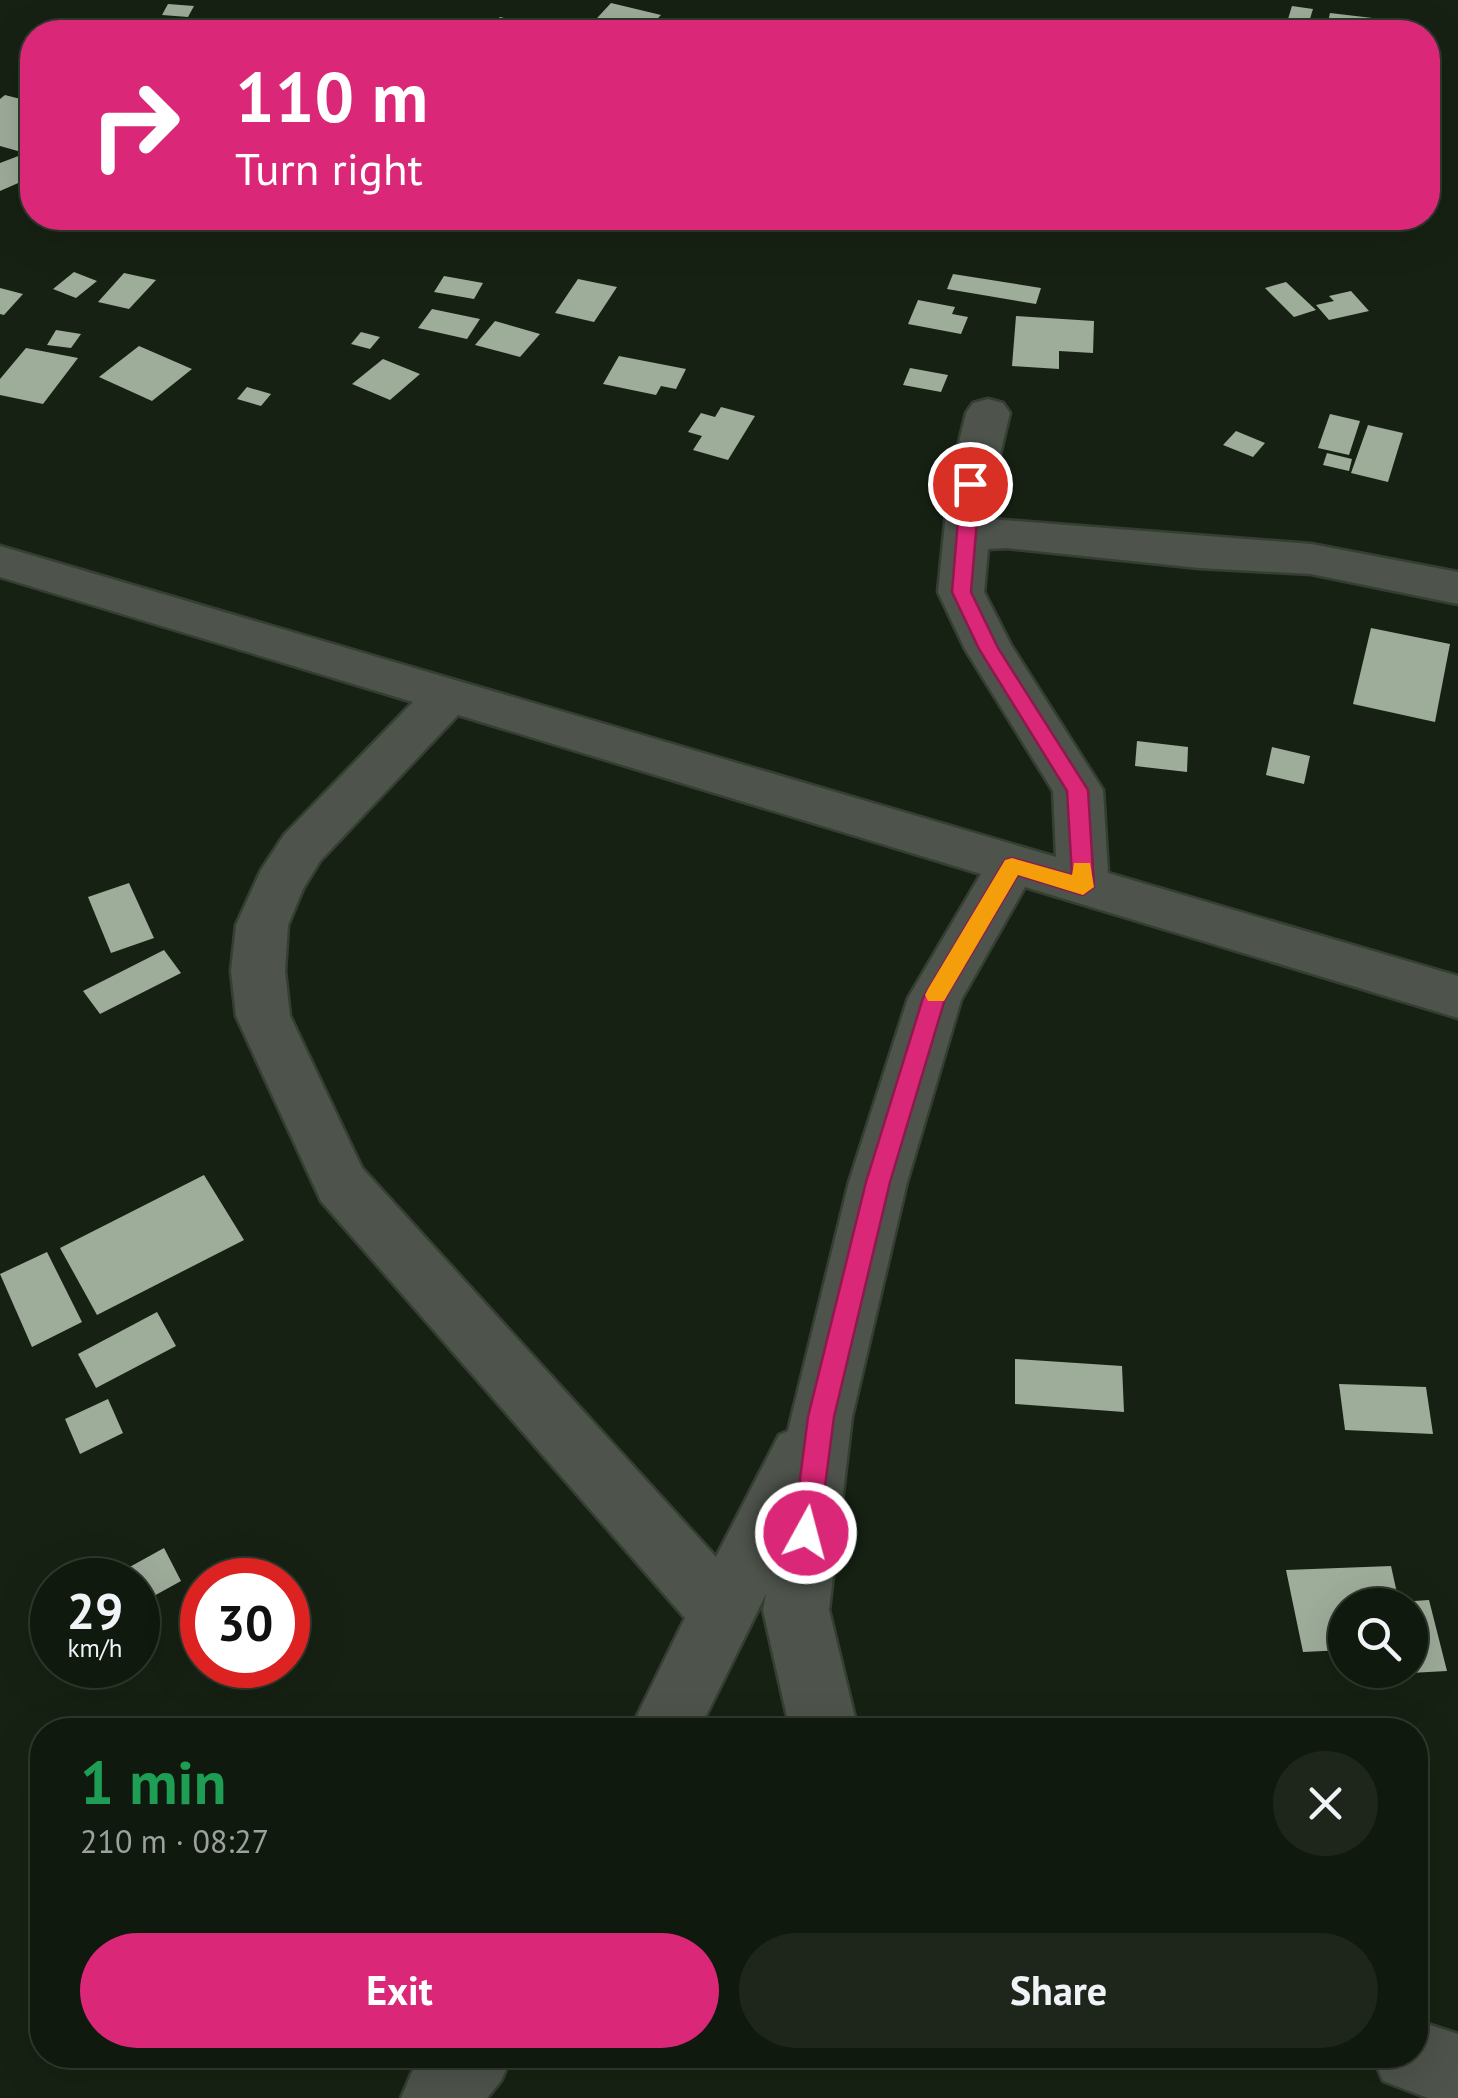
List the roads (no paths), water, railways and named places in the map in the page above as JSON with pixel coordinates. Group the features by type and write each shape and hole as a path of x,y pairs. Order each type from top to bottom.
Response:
{"street":[{"path":"988,412 970,484 962,592 989,649 1078,790 1083,887"},
{"path":"968,536 1007,533 1200,553 1310,559 1458,588"},
{"path":"0,561 1458,997"},
{"path":"448,697 302,848 278,884 262,925 258,971 263,1016 341,1184 722,1610"},
{"path":"821,1718 796,1610 821,1417 878,1182 934,998 1012,866"},
{"path":"670,1718 821,1417"},
{"path":"1428,2061 1458,2070"},
{"path":"438,2098 464,2068"}]}
